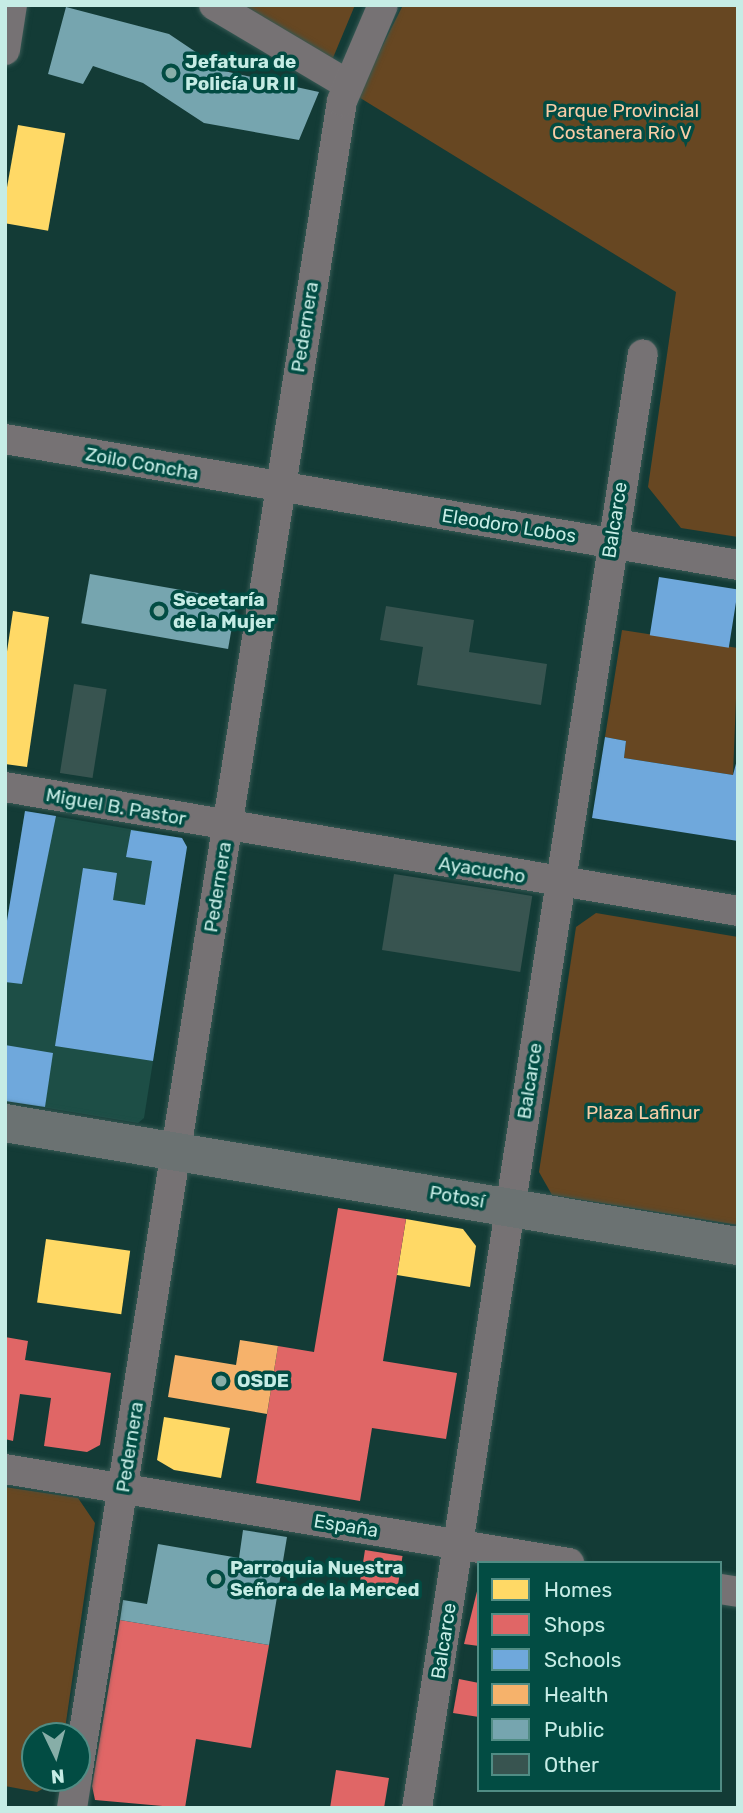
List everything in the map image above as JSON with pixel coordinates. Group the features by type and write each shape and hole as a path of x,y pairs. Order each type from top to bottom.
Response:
{"main road":[{"name":"Potosí","path":"5,1123 738,1246"}],"street":[{"path":"5,50 12,5"},
{"path":"214,5 347,84"},
{"name":"Pedernera","path":"86,1722 279,489 347,84 383,5"},
{"name":"Balcarce","path":"417,1808 643,354"},
{"name":"Zoilo Concha","path":"5,439 279,489"},
{"name":"Eleodoro Lobos","path":"279,489 738,565"},
{"name":"Miguel B. Pastor","path":"5,787 228,827"},
{"name":"Ayacucho","path":"228,827 738,911"},
{"name":"España","path":"5,1469 557,1561"}],"shaded area":[{"path":"25,811 182,838 187,847 144,1118 138,1123 5,1101 5,933"}],"green space":[{"path":"234,5 355,5 330,65"},
{"name":"Parque Provincial Costanera Río V","path":"403,5 738,5 738,537 681,528 648,487 676,292 357,96"},
{"path":"622,630 738,648 733,775 624,758 626,741 605,737"},
{"name":"Plaza Lafinur","path":"596,913 738,937 738,1225 552,1195 539,1172 576,927"},
{"path":"5,1487 78,1498 95,1523 66,1722 21,1722 21,1789 5,1786"}],"building: Homes":[{"path":"18,125 65,133 48,231 5,223 5,199"},
{"path":"13,611 49,617 27,767 5,764 5,665"},
{"path":"406,1219 463,1229 476,1246 470,1287 397,1275"},
{"path":"46,1239 130,1251 121,1314 37,1302"},
{"path":"164,1417 230,1428 221,1478 174,1470 157,1460"}],"building: Shops":[{"path":"338,1208 406,1219 383,1361 457,1373 446,1439 372,1428 360,1501 256,1483 278,1346 314,1352"},
{"path":"5,1337 28,1341 25,1360 111,1373 100,1445 87,1452 44,1446 51,1398 20,1394 13,1441 5,1439"},
{"path":"365,1550 403,1556 396,1596 359,1590"},
{"path":"477,1591 477,1646 464,1644"},
{"path":"120,1620 269,1645 251,1748 196,1739 185,1808 95,1800 92,1786"},
{"path":"459,1679 477,1683 477,1717 453,1713"},
{"path":"336,1770 389,1778 384,1808 330,1808"}],"building: Schools":[{"path":"659,577 738,590 729,648 650,635"},
{"path":"605,737 626,741 624,758 733,775 738,756 738,841 592,818"},
{"path":"25,811 56,816 22,984 5,982 5,933"},
{"path":"131,830 182,838 187,847 153,1061 55,1046 83,868 117,873 113,900 145,905 152,861 126,857"},
{"path":"5,1045 53,1053 45,1107 5,1101"}],"building: Health":[{"name":"OSDE","path":"240,1340 278,1346 267,1414 168,1397 175,1355 236,1365"}],"building: Public":[{"name":"Jefatura de Policía UR II","path":"66,7 169,34 224,71 319,92 299,140 204,123 143,83 93,66 83,84 48,74"},
{"name":"Secetaría de la Mujer","path":"90,574 237,600 228,649 81,623"},
{"name":"Parroquia Nuestra Señora de la Merced","path":"243,1530 287,1537 269,1645 120,1620 123,1600 147,1604 158,1544 239,1558"}],"building: Other":[{"path":"386,606 474,620 469,652 547,664 541,705 417,685 423,647 380,640"},
{"path":"74,684 107,689 93,778 60,773"},
{"path":"394,874 532,896 520,972 382,950"}],"place":[{"name":"Jefatura de Policía UR II","path":"171,73"},
{"name":"Secetaría de la Mujer","path":"159,611"},
{"name":"OSDE","path":"221,1381"},
{"name":"Parroquia Nuestra Señora de la Merced","path":"216,1579"}]}
